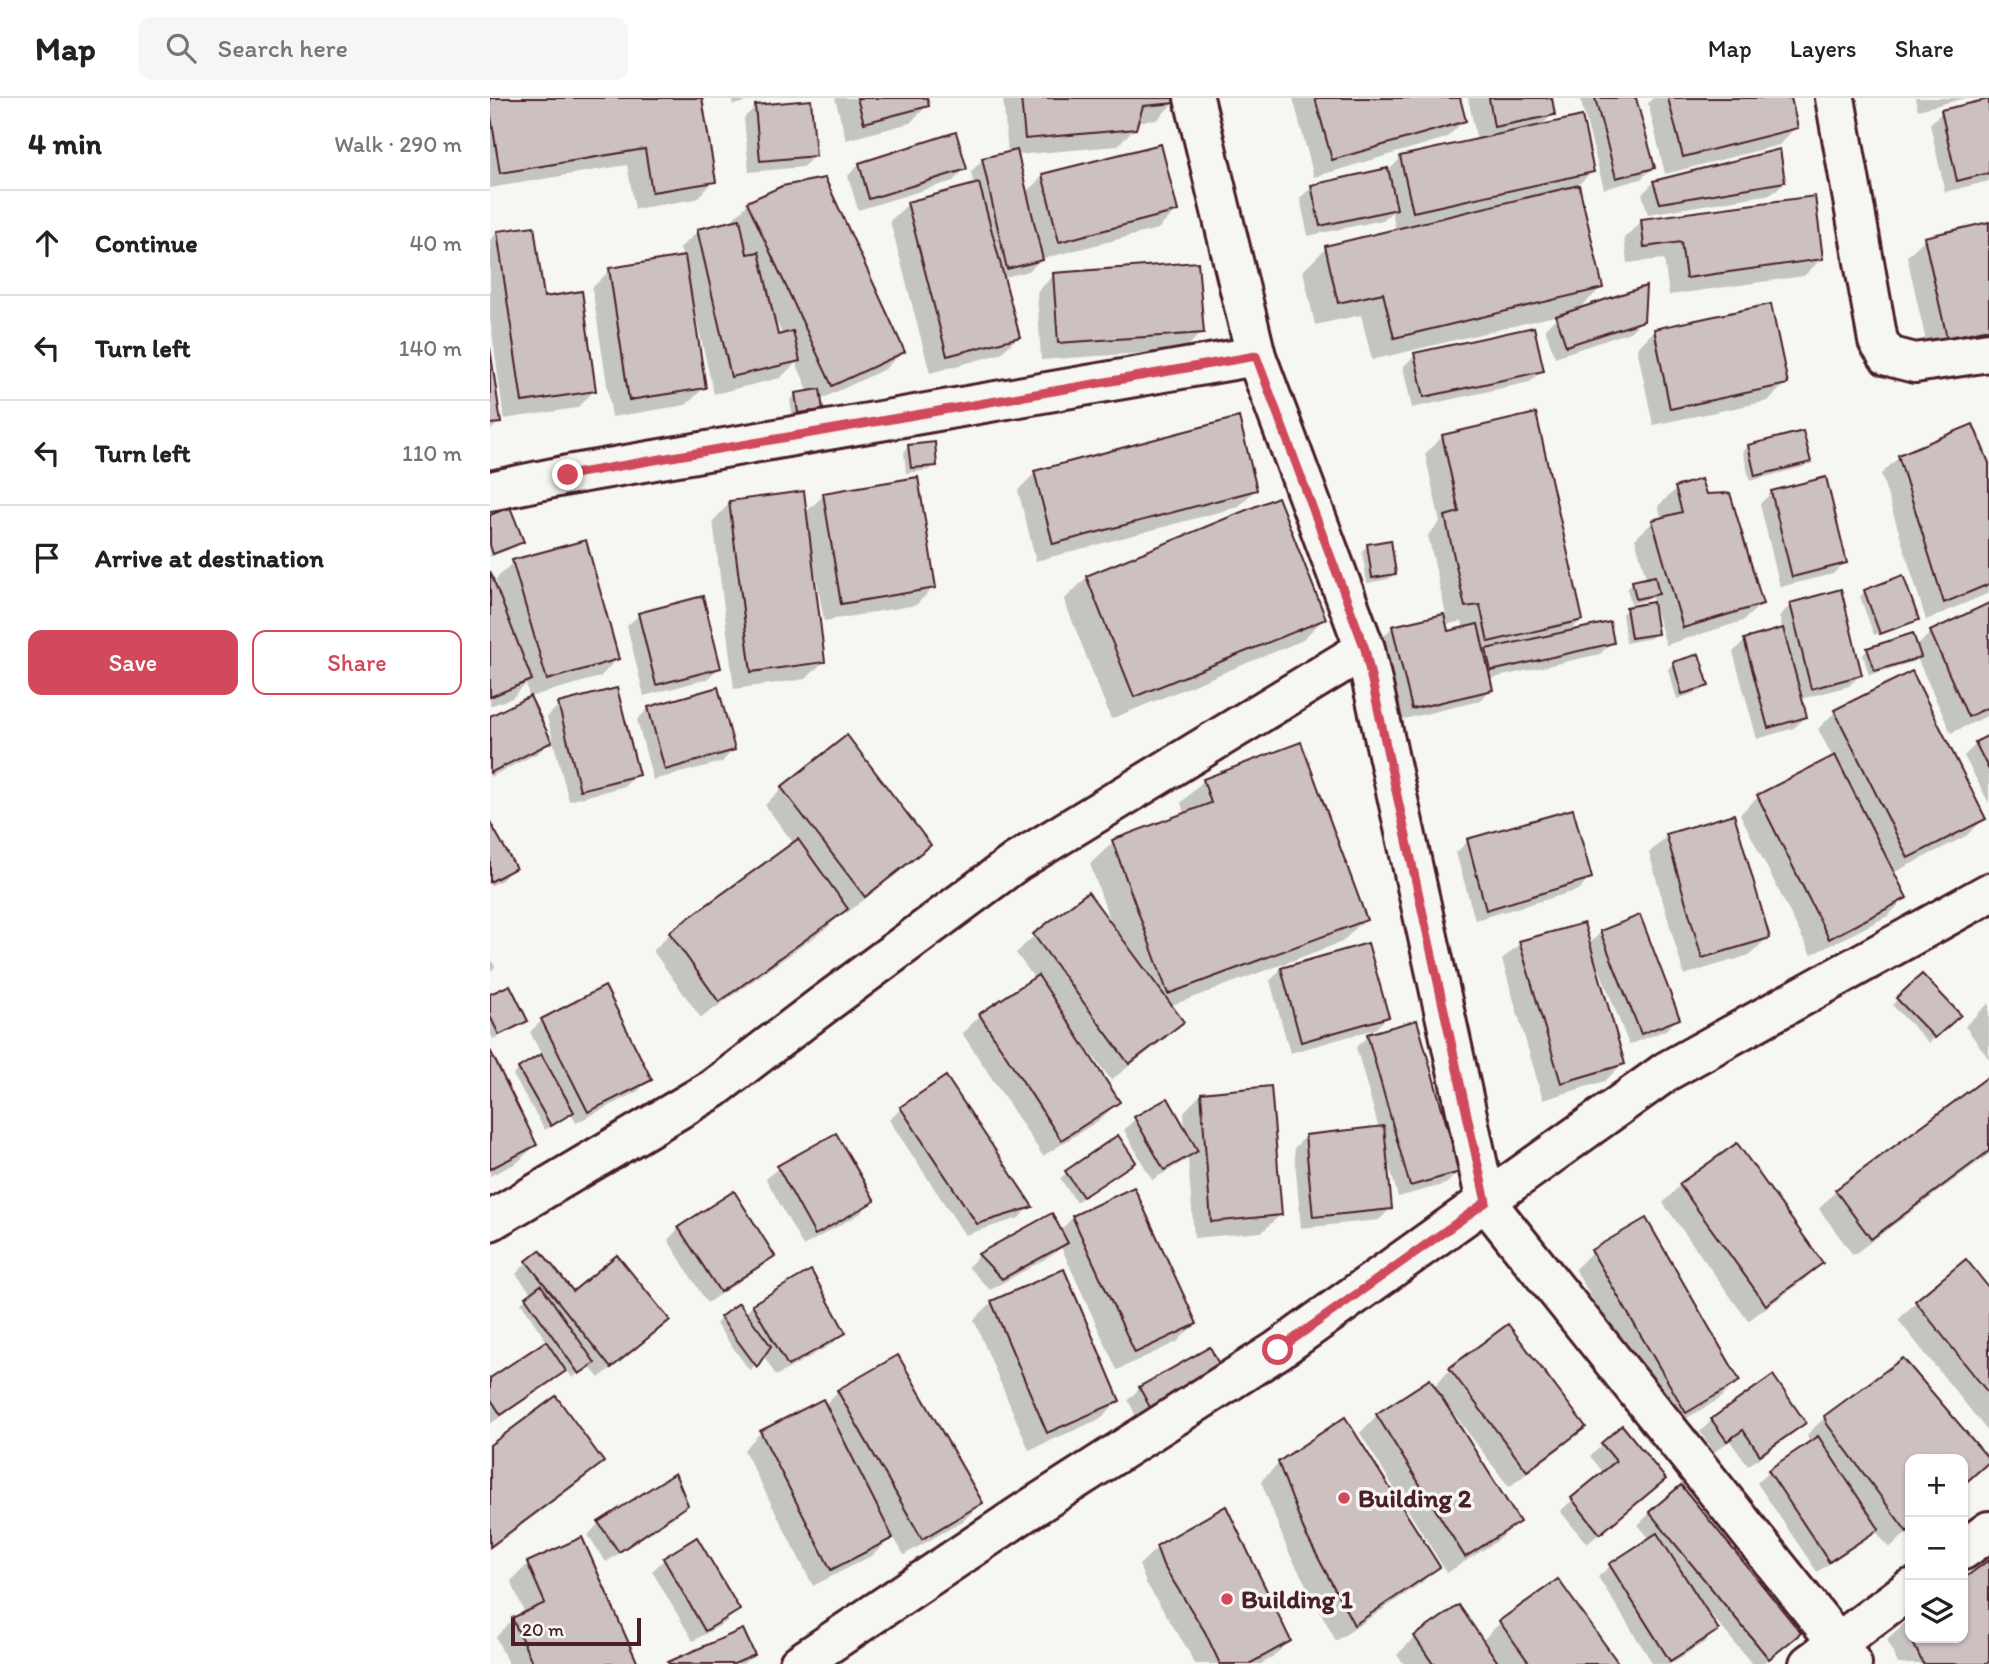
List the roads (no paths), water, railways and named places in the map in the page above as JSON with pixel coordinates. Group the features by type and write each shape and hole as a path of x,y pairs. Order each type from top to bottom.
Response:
{"street":[{"path":"1194,98 1256,356 1365,649 1486,1202 1833,1657 1905,1593"},
{"path":"1835,98 1878,341 1888,356 1915,363 1989,352"},
{"path":"490,491 568,475 1256,356"},
{"path":"490,1221 713,1089 1016,862 1365,649"},
{"path":"799,1664 1022,1514 1278,1350 1667,1071 1989,893"},
{"path":"1968,1546 1989,1531"}],"place":[{"name":"Building 2","path":"1344,1498"},
{"name":"Building 1","path":"1227,1599"}]}
